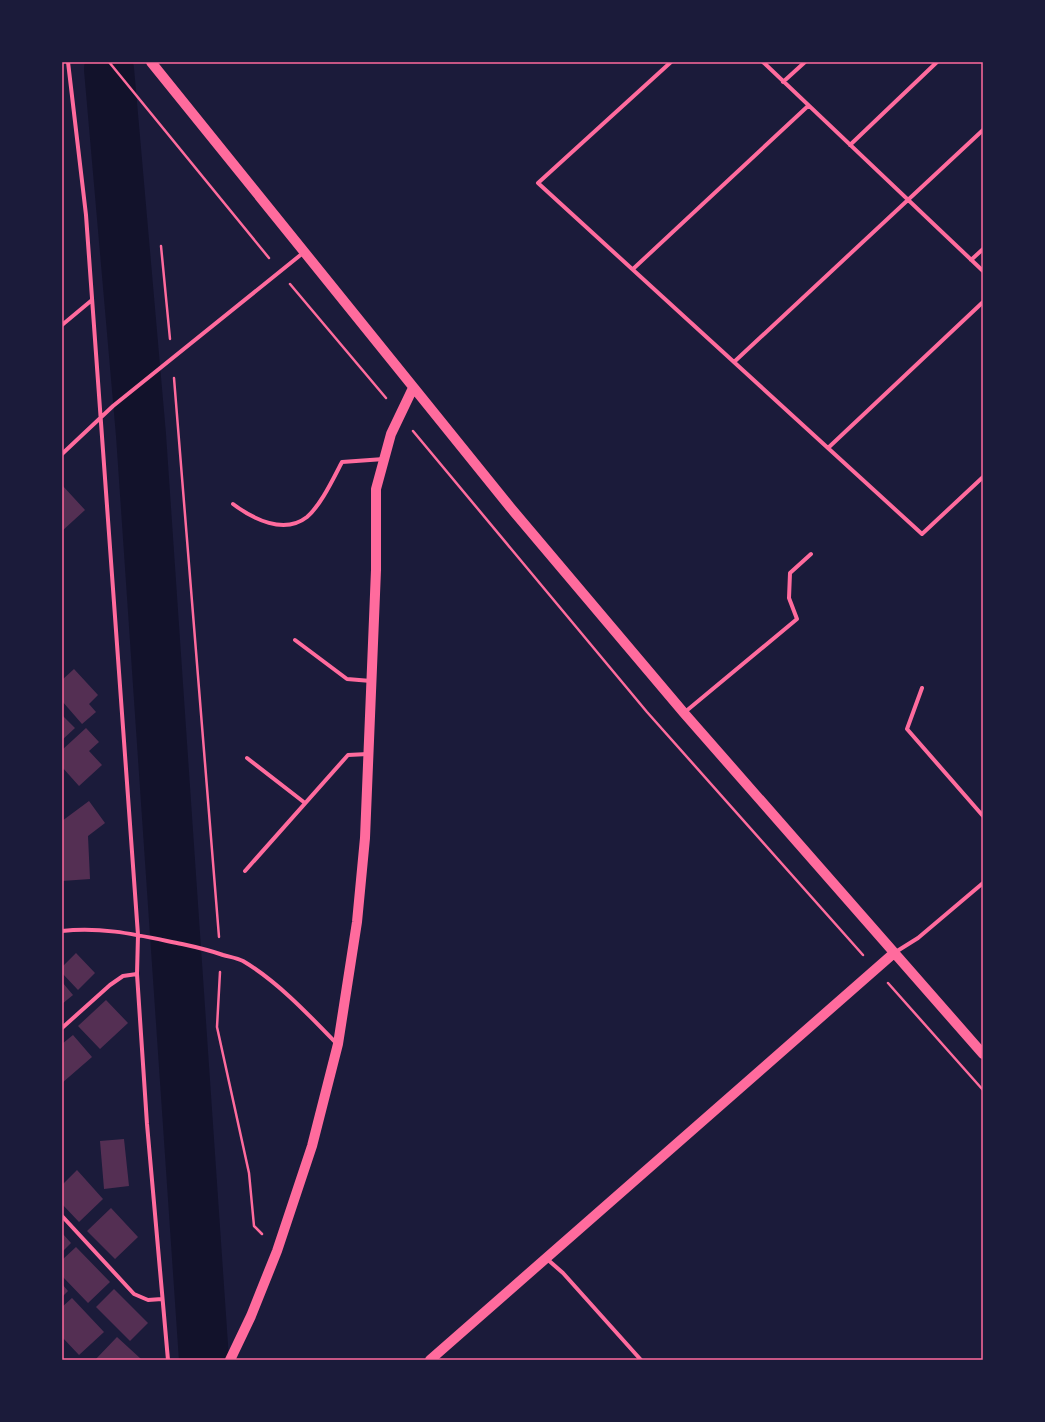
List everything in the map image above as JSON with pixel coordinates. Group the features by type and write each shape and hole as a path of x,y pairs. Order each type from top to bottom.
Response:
{"main road":[{"path":"151,62 510,507 684,713 983,1054"},
{"path":"230,1360 251,1316 278,1251 312,1146 338,1044 357,922 365,838 370,681 376,570 376,489 391,434 413,388"},
{"path":"430,1360 547,1259 894,953"}],"street":[{"path":"68,62 86,215 138,935 137,974 147,1124 168,1360"},
{"path":"671,62 538,183 922,534 983,477"},
{"path":"763,62 983,271"},
{"path":"783,82 805,62"},
{"path":"850,145 937,62"},
{"path":"633,269 808,106"},
{"path":"734,362 983,130"},
{"path":"971,260 983,249"},
{"path":"62,454 113,406 303,252"},
{"path":"62,325 92,300"},
{"path":"828,448 983,302"},
{"path":"233,504 247,515 266,523 289,525 306,517 318,504 342,462 384,459"},
{"path":"684,713 797,619 789,598 790,573 811,554"},
{"path":"296,640 347,679 370,681"},
{"path":"922,688 906,729 983,816"},
{"path":"245,871 348,755 368,754"},
{"path":"247,758 305,803"},
{"path":"894,953 918,938 983,883"},
{"path":"62,931 99,929 138,935 212,950 241,960 255,968 273,982 338,1044"},
{"path":"62,1028 110,985 123,976 137,974"},
{"path":"62,1216 134,1294 148,1300 162,1299"},
{"path":"547,1259 563,1273 641,1360"}],"path":[{"path":"108,62 647,712 983,1090"},
{"path":"161,246 172,358 221,954 217,1027 249,1173 254,1226 278,1251"}],"building":[{"path":"62,485 85,510 62,531"},
{"path":"74,669 98,695 89,704 96,712 82,724 62,701 62,680"},
{"path":"62,715 75,728 62,740"},
{"path":"86,728 99,742 89,751 102,765 79,786 62,767 62,750"},
{"path":"89,801 105,823 88,836 90,879 62,881 62,821"},
{"path":"76,953 95,973 78,990 62,973 62,967"},
{"path":"62,982 73,995 62,1004"},
{"path":"106,1000 128,1023 100,1049 78,1026"},
{"path":"73,1035 92,1057 62,1083 62,1044"},
{"path":"124,1139 129,1186 104,1189 100,1141"},
{"path":"77,1170 103,1199 79,1222 62,1204 62,1185"},
{"path":"111,1208 138,1237 115,1259 87,1231"},
{"path":"62,1233 71,1243 62,1252"},
{"path":"76,1247 110,1282 88,1303 62,1276 62,1260"},
{"path":"62,1284 68,1291 62,1297"},
{"path":"114,1289 148,1323 130,1341 96,1307"},
{"path":"72,1298 104,1332 79,1355 62,1337 62,1307"},
{"path":"117,1337 141,1359 95,1360"}],"waterway":[{"path":"109,69 141,435 204,1360"}]}
